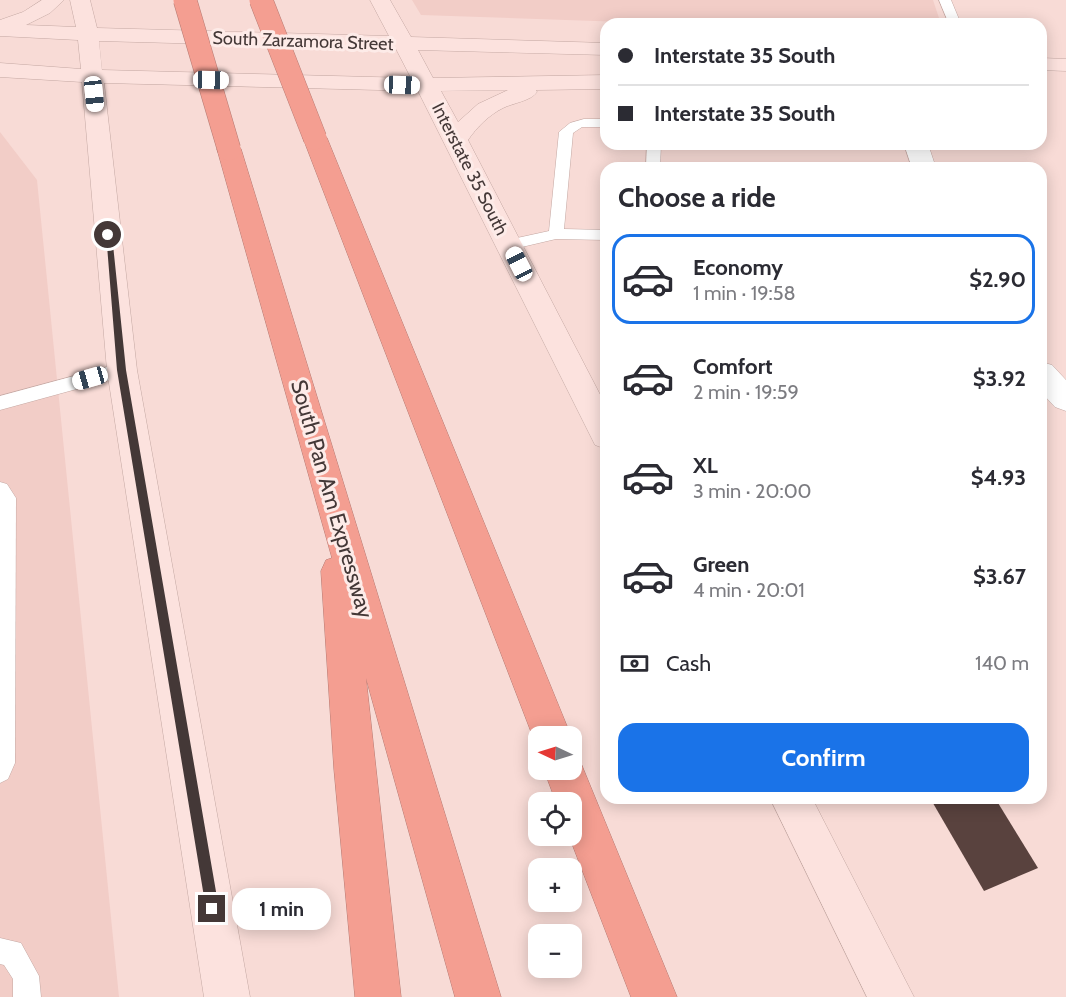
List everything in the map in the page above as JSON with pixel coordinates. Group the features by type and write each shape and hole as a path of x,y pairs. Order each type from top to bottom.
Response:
{"highway":[{"name":"South Pan Am Expressway","path":"185,0 478,997"},
{"path":"261,0 547,726"},
{"path":"333,503 354,769 378,997"},
{"path":"568,780 654,997"}],"main road":[{"path":"0,28 25,20 46,8 54,0"},
{"path":"80,0 88,34 122,370 227,997"},
{"name":"Interstate 35 South","path":"380,0 456,140 600,424"},
{"name":"South Zarzamora Street","path":"0,28 88,34 404,45 600,49"},
{"path":"1047,64 1066,65"},
{"name":"South Zarzamora Street","path":"0,70 92,76 425,85 600,82"},
{"path":"456,140 471,118 500,99 554,84"},
{"path":"793,804 891,997"}],"street":[{"path":"1047,379 1066,399"}],"lane":[{"path":"945,0 952,18"},
{"path":"556,234 566,132 570,127 579,123 600,123"},
{"path":"509,245 556,234 600,235"},
{"path":"0,403 122,370"},
{"path":"0,490 6,498 6,510 3,763 0,771"},
{"path":"0,951 12,952 26,976 27,997"}],"shaded area":[{"path":"412,0 933,0 939,18 600,18 600,21 421,15"},
{"path":"0,132 37,180 119,997 0,997"}],"building":[{"path":"933,804 999,804 1038,868 984,891"}],"route":[{"path":"108,235 122,370 212,909"}]}
